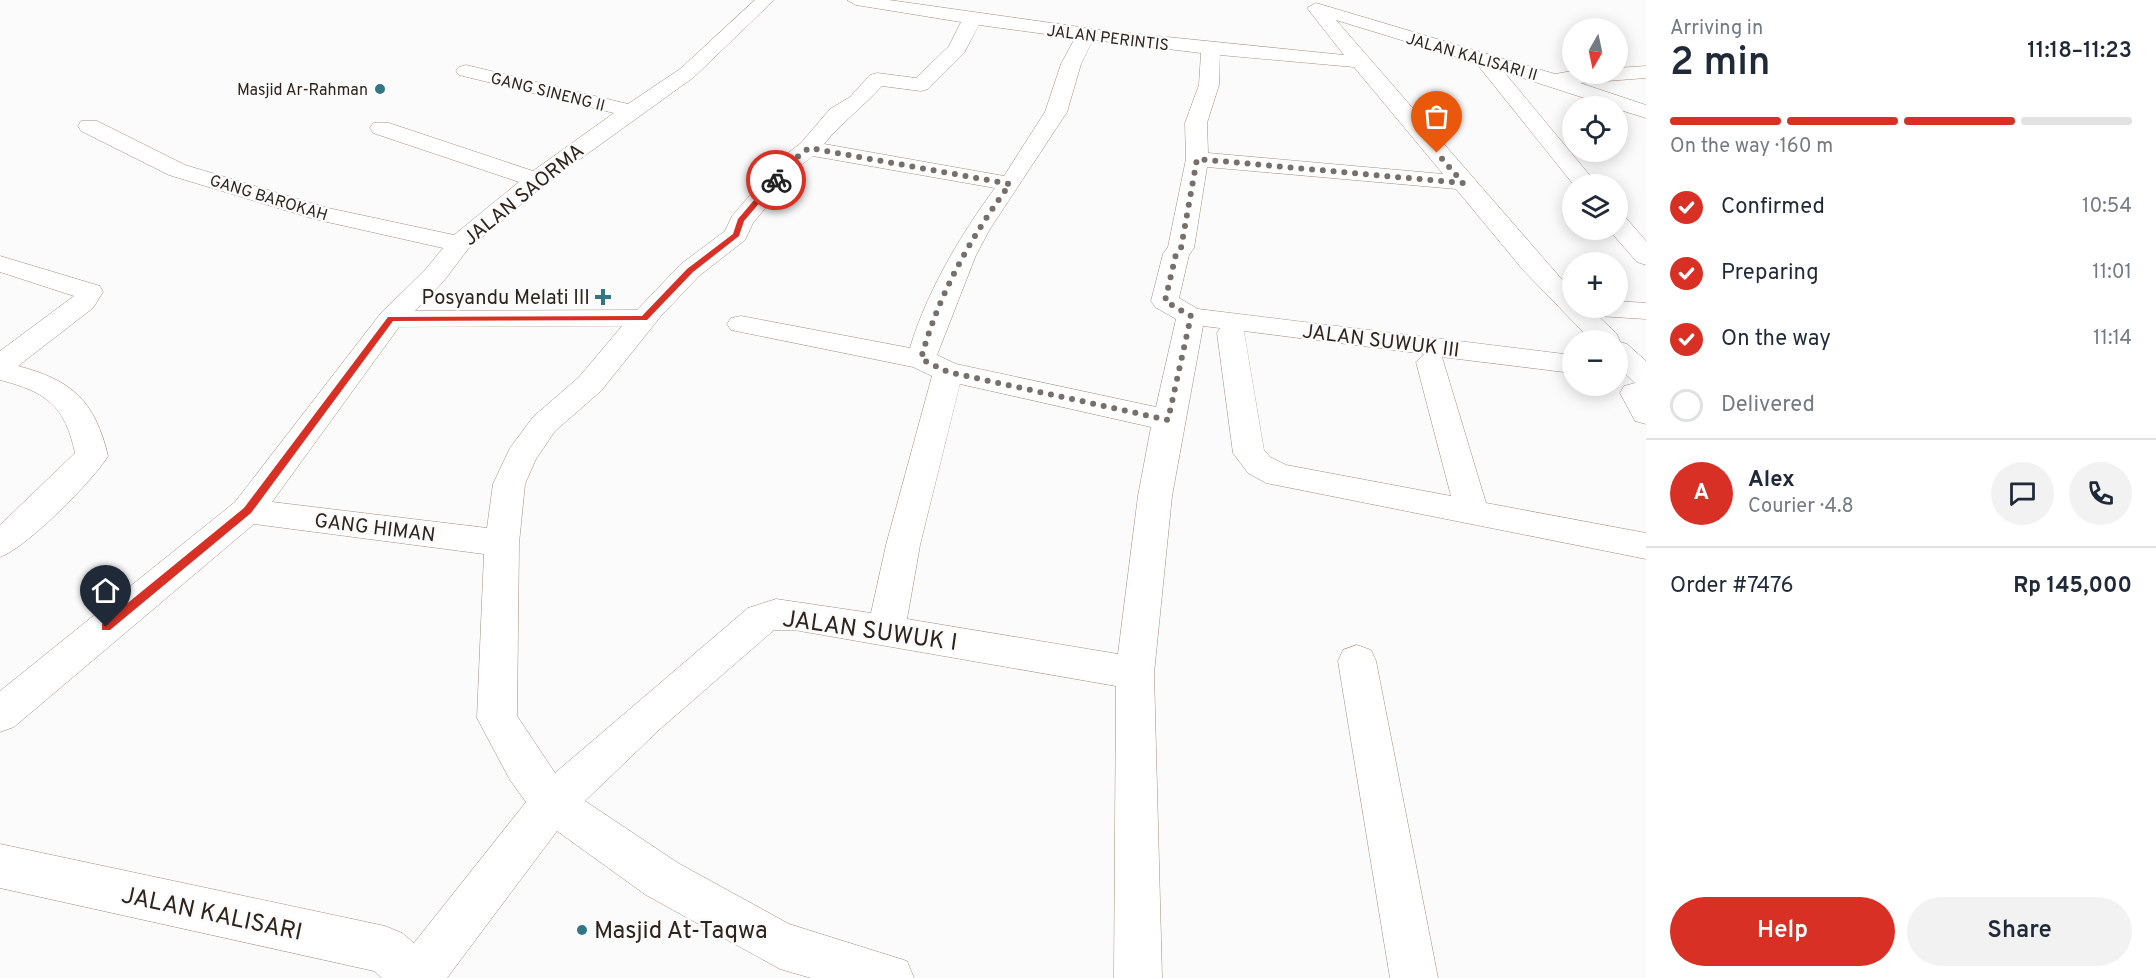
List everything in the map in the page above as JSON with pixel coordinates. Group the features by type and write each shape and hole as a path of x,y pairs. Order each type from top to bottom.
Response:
{"street":[{"name":"JALAN SAORMA","path":"0,715 248,511 391,319 434,276 459,244 537,180 631,111 687,74 765,0"},
{"name":"JALAN PERINTIS","path":"856,0 944,7 1086,35 1211,50 1361,62"},
{"name":"JALAN KALISARI II","path":"1308,4 1549,79 1646,112"},
{"path":"1308,4 1361,62 1463,183 1562,289"},
{"path":"890,978 780,945 662,879 552,803 525,767 497,718 502,543 509,484 521,456 544,424 590,384 644,318 690,270 736,235 741,221 792,161 809,148 838,114 858,101 878,79 921,85 957,49 984,16"},
{"path":"886,631 934,365 926,341 963,255 978,228 1010,184 1056,112 1071,64 1086,35"},
{"path":"1138,978 1135,674 1155,496 1168,420 1191,316 1165,301 1176,254 1181,248 1197,159 1196,123 1209,85 1211,50"},
{"path":"1482,59 1577,174"},
{"name":"GANG SINENG II","path":"466,71 631,111"},
{"path":"1549,79 1646,72"},
{"name":"GANG BAROKAH","path":"89,126 177,170 323,214 459,244"},
{"path":"381,128 537,180"},
{"path":"809,148 1010,184"},
{"path":"1197,159 1463,183"},
{"path":"1628,236 1646,257"},
{"path":"0,264 90,292 83,302 3,363 1,371 30,377 54,391 77,412 92,456 26,522 0,544"},
{"path":"1628,310 1646,311"},
{"name":"JALAN SUWUK III","path":"1191,316 1562,363"},
{"path":"391,319 644,318"},
{"path":"1588,318 1598,330"},
{"path":"741,324 934,365 1168,420"},
{"path":"1231,333 1249,453 1259,465 1278,475 1646,546"},
{"path":"1431,362 1472,513"},
{"path":"1628,369 1637,385"},
{"name":"GANG HIMAN","path":"248,511 502,543"},
{"name":"JALAN SUWUK I","path":"417,978 552,803 646,717 761,619 777,614 794,615 1135,674"},
{"path":"1357,661 1414,978"},
{"name":"JALAN KALISARI","path":"0,866 384,950 409,969 410,978"}],"way so far":[{"path":"776,180 792,161 809,148 1010,184 978,228 963,255 926,341 921,359 948,372 1168,420 1191,316 1165,301 1176,254 1181,248 1197,159 1352,175 1463,183 1437,153"}],"place":[{"name":"Masjid Ar-Rahman","path":"380,89"},
{"name":"Posyandu Melati III","path":"603,297"},
{"name":"Masjid At-Taqwa","path":"582,930"}],"route":[{"path":"106,627 248,511 391,319 644,318 690,270 739,232 741,221 776,180"}]}
